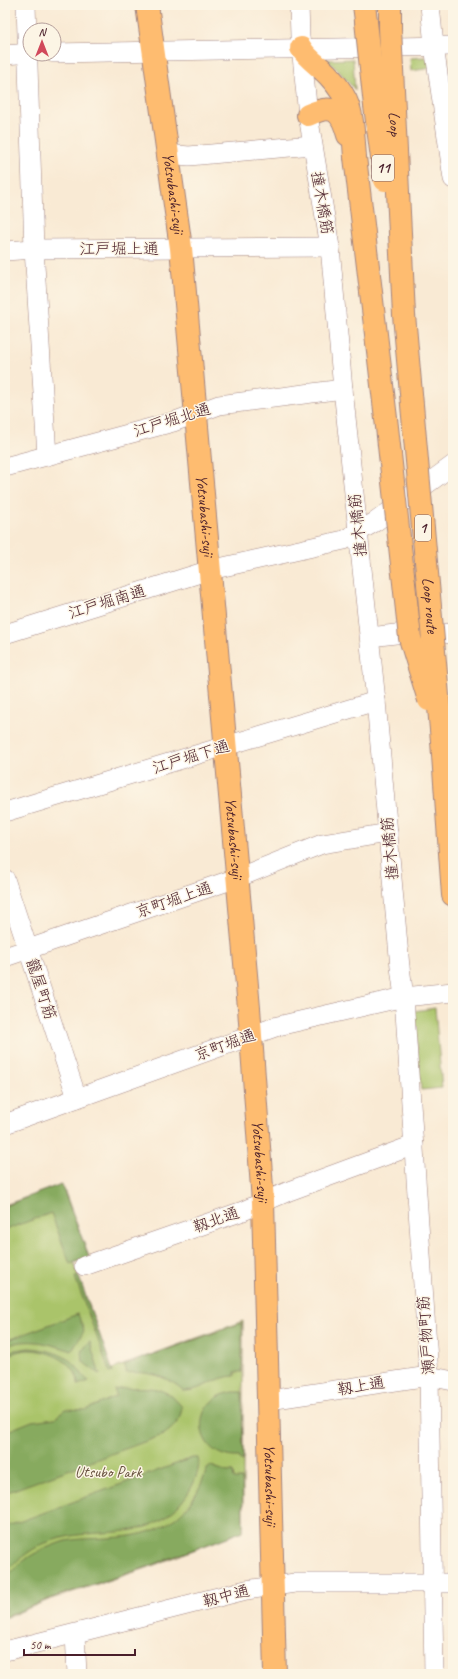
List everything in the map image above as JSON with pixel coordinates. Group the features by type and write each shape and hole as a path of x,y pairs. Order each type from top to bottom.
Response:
{"main road":[{"name":"Yotsubashi-suji","path":"147,5 181,248 238,878 263,1202 275,1674"},
{"name":"11","path":"364,5 380,146 404,316"},
{"name":"Loop","path":"390,5 404,316"},
{"path":"296,47 329,76 346,96 351,113 410,638 442,742"},
{"path":"308,115 323,109 331,109 338,112 343,119 355,157"},
{"name":"Loop route","path":"404,316 442,742 453,895"}],"street":[{"path":"26,5 27,22"},
{"name":"撞木橋筋","path":"299,5 296,47 330,247 343,389 352,536 370,637 400,967 404,996"},
{"path":"430,5 434,46 453,179"},
{"path":"62,53 153,52 175,50 296,47 453,46"},
{"path":"5,55 22,54"},
{"path":"29,62 34,249 47,456"},
{"path":"167,154 190,156 312,145"},
{"name":"江戸堀上通","path":"5,251 34,249 330,247"},
{"name":"江戸堀北通","path":"5,467 173,422 219,405 343,389"},
{"path":"352,536 453,465"},
{"name":"江戸堀南通","path":"5,634 210,570 352,536"},
{"path":"370,637 421,631 453,634"},
{"name":"江戸堀下通","path":"5,812 376,702"},
{"name":"京町堀上通","path":"5,957 238,878 322,844 388,833"},
{"name":"籠屋町筋","path":"5,879 77,1098"},
{"name":"京町堀通","path":"5,1124 278,1026 404,996 453,992"},
{"name":"瀬戸物町筋","path":"404,996 428,1376 434,1674"},
{"name":"靱北通","path":"84,1266 243,1211 414,1145"},
{"name":"靱上通","path":"269,1400 428,1376 453,1381"},
{"name":"靱中通","path":"5,1651 246,1590 273,1585 295,1583 453,1583"},
{"path":"75,1634 77,1674"}],"green space":[{"path":"424,57 431,60 432,68 411,71 410,58"},
{"path":"353,59 355,90 337,69 326,60"},
{"path":"435,1008 442,1088 421,1090 414,1011"},
{"path":"61,1184 89,1257 70,1264 51,1213 5,1230 5,1206"},
{"name":"Utsubo Park","path":"62,1184 89,1257 74,1263 112,1369 243,1321 243,1531 144,1569 51,1599 5,1618 5,1205"},
{"path":"78,1275 113,1372 110,1373 75,1277"},
{"path":"78,1314 84,1331 72,1351 38,1342 22,1342 5,1347 5,1341"},
{"path":"242,1323 242,1372 235,1372 235,1376 222,1378 197,1389 184,1391 164,1378 150,1374 126,1373 124,1365"},
{"path":"89,1342 100,1375 83,1362 82,1351"},
{"path":"29,1348 41,1349 65,1357 74,1364 89,1381 78,1385 74,1370 68,1364 54,1355 45,1352 26,1350 5,1356 5,1354 15,1350"},
{"path":"126,1388 151,1388 164,1391 170,1395 182,1407 180,1416 176,1423 163,1435 5,1493 5,1432 32,1421 55,1418 66,1409 85,1410 117,1396 114,1390"},
{"path":"234,1392 242,1392 243,1460 240,1460 239,1457 224,1455 212,1449 205,1439 202,1428 203,1416 208,1405 219,1397"},
{"path":"192,1458 198,1458 199,1466 190,1490 176,1508 161,1520 144,1527 127,1531 71,1536 51,1541 32,1550 5,1571 5,1527"},
{"path":"211,1466 228,1472 233,1472 234,1479 242,1479 243,1531 144,1568 51,1598 5,1617 5,1577 26,1559 40,1551 62,1542 79,1539 126,1537 158,1528 171,1522 192,1501 207,1469"}]}
